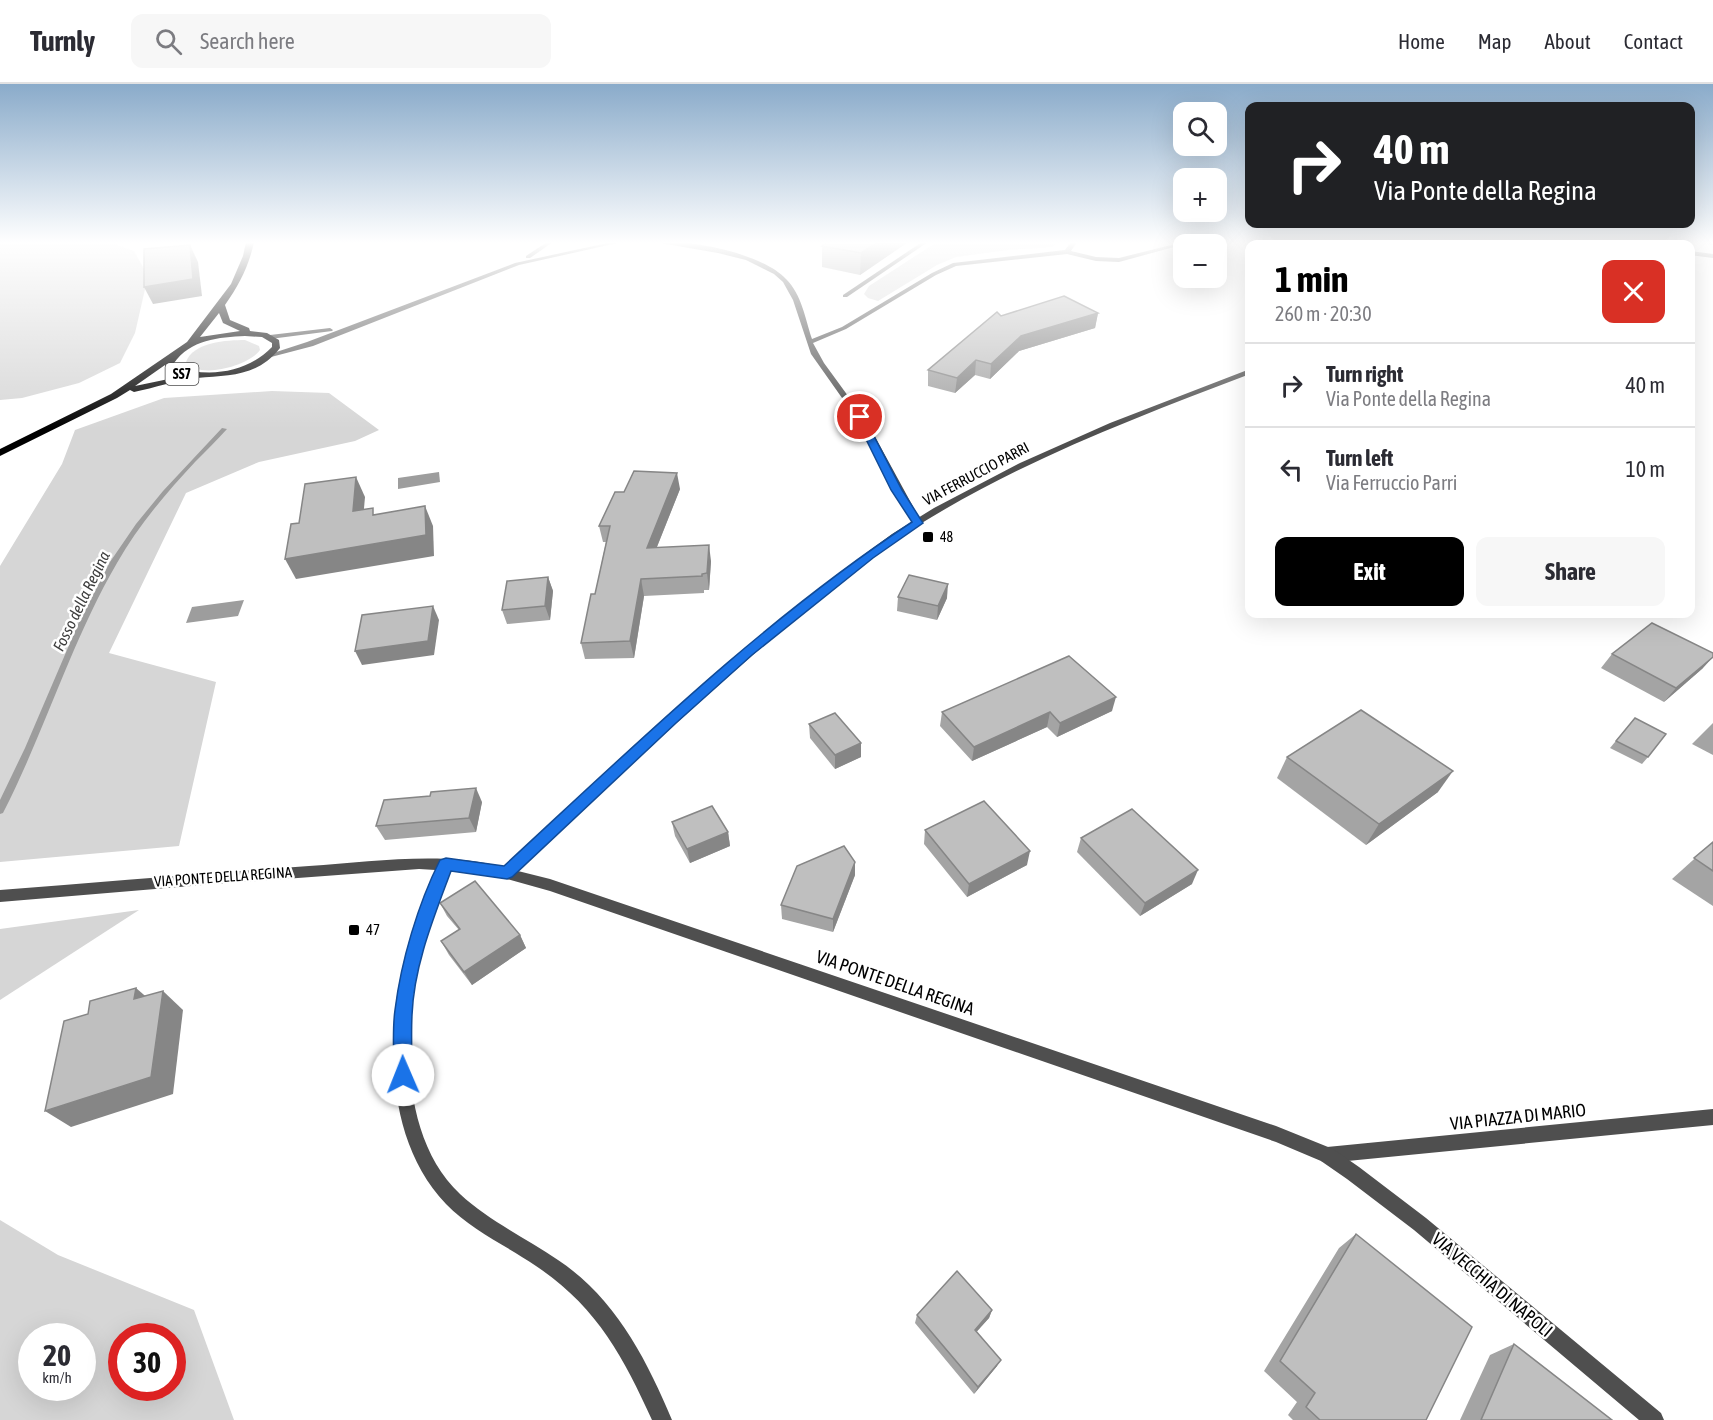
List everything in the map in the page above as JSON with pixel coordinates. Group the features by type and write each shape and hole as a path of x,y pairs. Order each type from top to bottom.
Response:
{"main road":[{"name":"SS7","path":"219,304 189,345 173,356 169,363 172,369 196,376 238,370 261,362 271,355"},
{"name":"SS7","path":"220,304 224,318 228,323 270,337"},
{"name":"SS7","path":"189,345 231,334 258,334"},
{"path":"270,337 276,342 276,348 271,355"},
{"path":"0,453 114,396 173,356"},
{"path":"114,396 156,383 196,376"}],"street":[{"path":"271,355 304,346 410,304"},
{"path":"798,304 817,358 864,424 897,490 917,523"},
{"path":"810,342 843,328 885,304"},
{"path":"270,337 309,334 363,322"},
{"name":"VIA FERRUCCIO PARRI","path":"507,873 671,720 748,652 863,560 917,523 1035,460 1090,434 1245,374"},
{"path":"446,864 419,934 409,973 403,1013 404,1090 419,1147 432,1173 451,1197 478,1218 567,1277 598,1306 623,1339 662,1420"},
{"name":"VIA PONTE DELLA REGINA","path":"0,896 397,865 446,864 507,873 550,885 1276,1134 1327,1155"},
{"name":"VIA PIAZZA DI MARIO","path":"1327,1155 1713,1117"},
{"name":"VIA VECCHIA DI NAPOLI","path":"1327,1155 1420,1224 1654,1420"}],"shaded area":[{"path":"0,304 142,304 135,333 120,363 79,383 22,398 0,400"},
{"path":"245,340 259,346 260,350 254,356 235,366 201,370 186,362 190,355 203,346"},
{"path":"272,391 329,393 379,430 355,441 259,462 186,493 109,653 216,682 179,846 0,862 0,566 62,464 75,430 164,398"},
{"path":"439,472 440,482 398,489 398,478"},
{"path":"244,600 238,616 186,623 192,607"},
{"path":"139,910 0,1000 0,929"},
{"path":"0,1220 58,1255 194,1310 234,1420 0,1420"}],"building":[{"path":"1038,304 1081,304 1098,313 1021,336 991,364 976,360 957,378 928,370 997,312 1001,316"},
{"path":"634,471 677,473 647,548 709,545 707,573 702,576 641,579 630,641 581,643 591,594 595,594 610,526 599,526 615,492 624,492"},
{"path":"356,477 353,511 373,508 373,515 425,506 426,535 285,559 291,524 299,523 305,484"},
{"path":"909,575 948,584 938,606 898,597"},
{"path":"548,577 545,606 502,610 507,581"},
{"path":"433,606 428,641 355,651 362,615"},
{"path":"1652,623 1713,653 1713,657 1676,688 1612,654"},
{"path":"1069,656 1116,697 1060,723 1050,712 974,747 942,712"},
{"path":"1361,710 1453,771 1379,824 1287,757"},
{"path":"835,713 861,743 835,755 809,724"},
{"path":"1635,718 1666,734 1648,757 1616,741"},
{"path":"476,788 469,818 376,826 384,800 430,796 431,792"},
{"path":"984,801 1030,851 969,884 925,830"},
{"path":"712,806 728,832 687,849 672,822"},
{"path":"1132,809 1198,870 1145,903 1081,838"},
{"path":"1713,842 1713,871 1694,858"},
{"path":"844,846 855,862 833,919 781,905 797,866"},
{"path":"475,881 520,935 464,972 441,941 460,929 440,903"},
{"path":"136,988 134,999 163,991 151,1077 45,1111 64,1021 88,1014 90,1001"},
{"path":"1356,1234 1472,1327 1426,1420 1320,1420 1306,1407 1315,1393 1280,1361"},
{"path":"957,1271 992,1310 975,1330 1001,1360 978,1387 917,1315"},
{"path":"1514,1344 1612,1420 1481,1420"}],"waterway":[{"name":"Fosso della Regina","path":"0,810 83,622 114,562 138,526 165,492 224,429"}],"place":[{"name":"48","path":"928,537"},
{"name":"47","path":"354,930"}],"route":[{"path":"403,1075 403,1013 409,973 419,934 446,864 507,873 671,720 748,652 869,555 917,523 897,490 860,417"}]}
